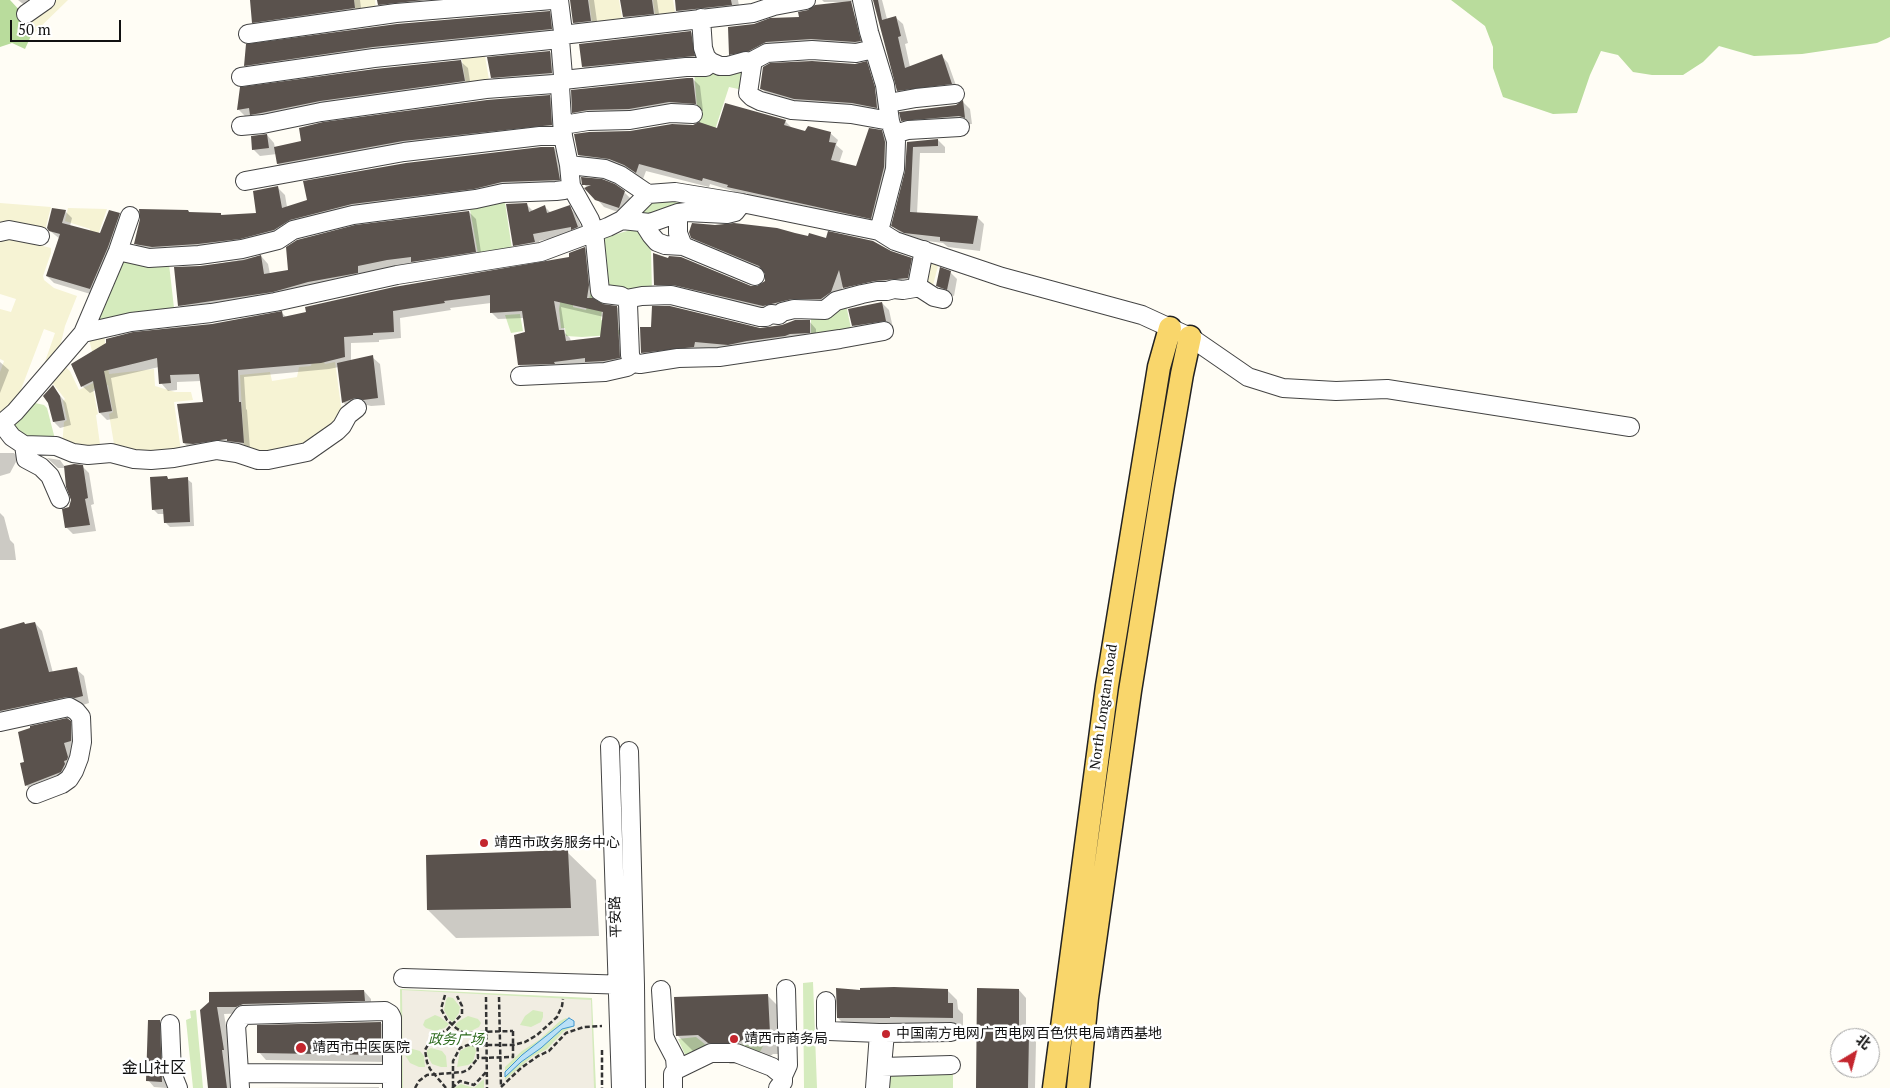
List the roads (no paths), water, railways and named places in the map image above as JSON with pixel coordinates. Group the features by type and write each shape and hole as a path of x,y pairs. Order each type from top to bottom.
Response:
{"main road":[{"name":"North Longtan Road","path":"1054,1088 1106,686 1158,367 1170,328"},
{"name":"North Longtan Road","path":"1078,1088 1087,998 1130,691 1164,476 1190,337"}],"street":[{"path":"26,14 46,0"},
{"path":"248,34 396,13 552,0"},
{"path":"559,0 563,131 571,186 594,231 600,291 626,299 642,296 671,296 764,318 769,314 780,315 782,312 794,309 825,310 836,301 877,291 912,289 917,286 924,250"},
{"path":"241,77 374,58 753,13 774,6 806,0"},
{"path":"862,0 874,50 886,85 895,169 879,231"},
{"path":"701,18 703,48 706,57 711,62 720,66 728,66 746,61 750,62 767,52 812,50 856,53 874,50"},
{"path":"241,126 263,124 312,113 486,89 554,84 686,67 706,67 711,62"},
{"path":"750,62 752,66 748,93 760,101 792,110 851,114 891,120 908,130 960,127"},
{"path":"891,120 894,102 956,94"},
{"path":"245,181 404,152 540,136 563,131 588,121 630,120 671,113 694,114"},
{"path":"569,165 605,169 620,175 648,194 675,192 742,203 879,231 895,242 1002,277 1159,321 1190,337 1248,376 1283,388 1336,391 1387,389 1630,427"},
{"path":"118,252 148,258 199,255 242,249 278,240 293,230 353,215 476,199 503,193 556,191 571,186"},
{"path":"83,333 131,322 211,313 275,302 405,274 541,252 622,220 648,194"},
{"path":"622,220 634,220 644,224 678,213 727,214 736,212 742,203"},
{"path":"678,213 678,233 683,246"},
{"path":"130,216 118,252 83,333 21,405 1,425 12,437 24,445 56,446 73,453 88,455 111,454 134,459 151,460 218,450 237,453 258,460 268,460 306,452 337,431 348,414 357,408"},
{"path":"644,224 650,235 657,242 665,245 683,246 754,276"},
{"path":"0,232 9,230 40,236"},
{"path":"917,286 934,297 943,299"},
{"path":"626,299 629,311 630,355 633,363"},
{"path":"520,376 606,372 627,367 633,363 640,364 678,358 719,357 884,331"},
{"path":"24,445 26,459 41,467 50,476 60,500"},
{"path":"0,722 69,707 81,717 82,742 74,771 69,779 62,784 36,794"},
{"name":"平安路","path":"610,746 636,1088"},
{"name":"平安路","path":"621,1088 627,985 629,751"},
{"path":"402,978 627,985"},
{"path":"781,1082 788,1065 786,989"},
{"path":"661,990 664,1037 674,1058 676,1070"},
{"path":"826,1001 826,1026 829,1031 882,1033 951,1032"},
{"path":"385,1011 392,1018 392,1081 239,1080 236,1025 243,1015 385,1011"},
{"path":"170,1024 172,1073 178,1088"},
{"path":"880,1088 882,1033"},
{"path":"875,1088 882,1033"},
{"path":"673,1088 673,1074 676,1070 711,1053 736,1053 772,1066 781,1082"},
{"path":"882,1068 951,1065"}],"water":[{"path":"569,1018 574,1021 574,1026 562,1029 505,1077 505,1072 522,1055"}],"place":[{"name":"靖西市政务服务中心","path":"484,843"},
{"name":"中国南方电网广西电网百色供电局靖西基地","path":"886,1034"},
{"name":"靖西市商务局","path":"734,1039"},
{"name":"靖西市中医医院","path":"301,1048"}],"district":[{"name":"金山社区","path":"154,1068"}],"park label":[{"name":"政务广场","path":"456,1040"}]}
